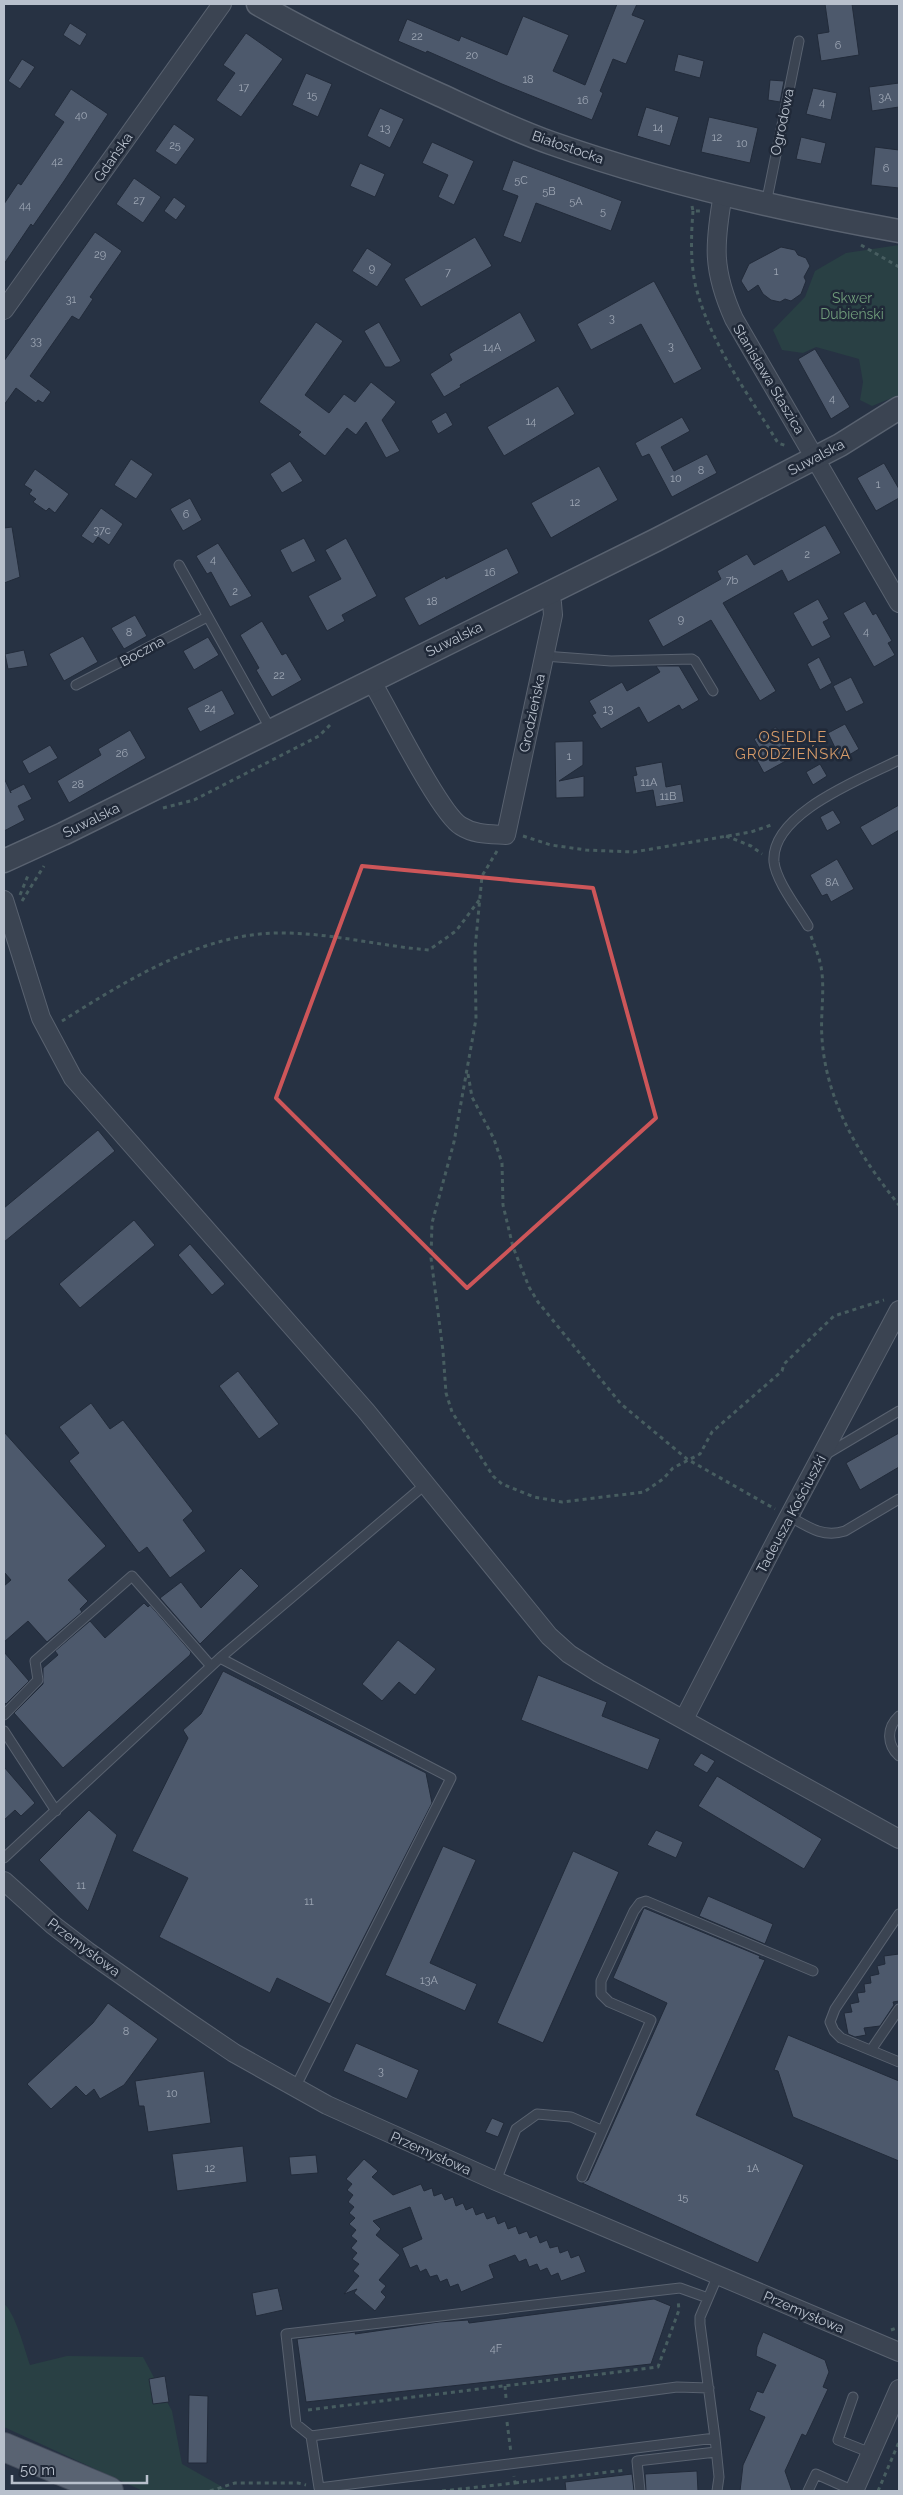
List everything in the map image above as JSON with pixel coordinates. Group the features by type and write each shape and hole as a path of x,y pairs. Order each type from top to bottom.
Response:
{"main road":[{"path":"4,2447 109,2491"}],"street":[{"name":"Gdańska","path":"4,310 222,4"},
{"name":"Białostocka","path":"258,4 415,84 550,143 688,186 899,231"},
{"name":"Stanisława Staszica","path":"723,194 715,255 723,296 734,319 816,457 899,603"},
{"name":"Suwalska","path":"4,861 63,834 656,540 816,457 899,408"},
{"name":"Grodzieńska","path":"506,835 553,615 552,604 547,593"},
{"path":"371,680 442,805 460,826 480,834 506,835"},
{"path":"4,900 41,1018 73,1078 341,1381 427,1484 549,1636 569,1654 599,1673 899,1840"},
{"name":"Tadeusza Kościuszki","path":"684,1719 895,1317"},
{"name":"Przemysłowa","path":"4,1881 46,1919 87,1951 234,2053 327,2106 496,2181 899,2352"},
{"path":"854,2491 899,2388"}],"lane":[{"name":"Ogrodowa","path":"766,204 799,41"},
{"path":"179,565 271,730"},
{"name":"Boczna","path":"76,685 207,617"},
{"path":"544,656 611,661 692,659 696,661 713,691"},
{"path":"808,926 776,872 774,851 780,838 798,815 822,799 899,760"},
{"path":"821,1458 899,1411"},
{"path":"4,1858 220,1658 427,1484"},
{"path":"789,1516 815,1531 835,1534 845,1531 899,1499"},
{"path":"4,1715 38,1680 35,1661 132,1576 211,1666"},
{"path":"220,1658 451,1778 300,2078"},
{"path":"899,1716 895,1720 888,1736 892,1749 899,1756"},
{"path":"4,1731 56,1811"},
{"path":"582,2177 601,2130 651,2020 609,2002 600,1994 601,1981 634,1911 640,1903 646,1901 813,1971"},
{"path":"899,1914 835,2009 830,2022 834,2031 841,2038 899,2062"},
{"path":"871,2050 899,2009"},
{"path":"496,2181 516,2129 537,2114 571,2118 601,2130"},
{"path":"717,2491 719,2477 700,2317 718,2275"},
{"path":"708,2298 677,2288 286,2334 296,2424 311,2436 320,2490 715,2438"},
{"path":"311,2436 677,2387 709,2388"},
{"path":"853,2397 838,2440 871,2453"},
{"path":"640,2491 636,2461 716,2452"},
{"path":"808,2491 816,2474 854,2491"}],"path":[{"path":"857,243 899,267"},
{"path":"798,815 751,832 634,852 586,850 551,845 526,836 506,835 482,876 475,949 476,1019 454,1142 432,1223 431,1258 446,1394 452,1412 493,1476 502,1484 534,1497 562,1502 632,1495 650,1488 687,1459 700,1454 712,1432 782,1371 784,1364 834,1316 895,1317"},
{"path":"724,836 751,846 765,856 776,872"},
{"path":"44,865 20,905 26,876 34,869 44,865"},
{"path":"47,1031 151,968 208,947 247,936 282,932 429,950 456,931 480,898"},
{"path":"808,926 820,963 822,1037 825,1064 832,1087 850,1135 879,1180 899,1205"},
{"path":"468,1072 472,1097 488,1126 502,1163 502,1205 506,1222 528,1287 538,1302 621,1404 687,1459 789,1516"},
{"path":"295,2411 658,2367 679,2310 677,2288"},
{"path":"878,2491 899,2442"},
{"path":"515,2483 637,2468"},
{"path":"210,2491 235,2483 298,2483 320,2490"}],"highlighted area":[{"path":"362,866 593,888 656,1118 467,1288 276,1098"}],"green space":[{"name":"Skwer Dubieński","path":"899,245 899,395 872,406 860,400 863,382 859,359 816,347 803,353 782,350 773,330 805,297 815,271 846,253"},
{"path":"4,2304 16,2323 30,2365 67,2356 143,2357 172,2411 182,2464 226,2489 236,2491 143,2491 4,2427"}],"building":[{"path":"617,4 637,4 632,15 645,20 626,64 613,59 600,91 603,93 592,120 502,84 427,51 426,53 398,41 407,19 459,41 461,36 507,55 523,16 569,35 553,71 585,85"},
{"path":"825,4 852,4 859,55 821,61 817,34 829,32"},
{"path":"70,23 87,34 80,46 63,35"},
{"path":"246,33 283,59 241,117 216,100 235,73 223,65"},
{"path":"678,54 704,61 700,78 674,71"},
{"path":"22,59 35,67 20,89 8,81"},
{"path":"306,73 332,84 318,117 292,105"},
{"path":"770,80 784,81 780,102 768,100"},
{"path":"899,83 899,107 872,111 869,87"},
{"path":"813,88 837,93 831,120 806,114"},
{"path":"71,89 108,114 33,226 31,224 4,264 4,204 18,183 21,185 64,122 54,115"},
{"path":"646,107 679,117 670,146 637,136"},
{"path":"380,108 404,119 390,148 367,136"},
{"path":"709,117 758,128 750,163 701,152"},
{"path":"174,124 195,139 176,165 155,151"},
{"path":"801,137 826,143 821,164 796,159"},
{"path":"432,142 474,161 454,205 438,197 448,175 422,163"},
{"path":"875,147 899,150 899,188 871,185"},
{"path":"513,160 622,201 611,231 536,203 521,243 503,236 518,196 502,190"},
{"path":"360,163 385,174 375,197 350,186"},
{"path":"134,178 161,197 143,223 116,204"},
{"path":"174,197 186,206 176,220 164,211"},
{"path":"95,232 122,251 90,297 93,299 79,320 72,316 30,376 51,392 43,403 38,400 36,403 16,388 4,405 4,361"},
{"path":"475,237 492,266 421,307 404,279"},
{"path":"781,247 795,250 798,255 806,258 810,266 804,277 806,281 801,294 791,301 785,299 780,302 771,300 763,294 758,285 748,292 741,281 749,264"},
{"path":"367,248 392,264 377,287 352,271"},
{"path":"654,281 702,369 674,384 641,324 591,350 577,324"},
{"path":"520,312 536,341 460,385 461,387 444,397 430,374 452,360 449,354"},
{"path":"316,322 343,341 305,395 329,413 344,394 355,402 371,382 396,402 382,420 400,451 386,458 366,422 356,435 347,428 325,456 298,435 301,432 259,402"},
{"path":"379,322 401,361 391,367 385,367 364,331"},
{"path":"815,349 850,407 831,419 798,359"},
{"path":"558,386 575,414 504,456 487,427"},
{"path":"446,412 453,425 438,434 431,421"},
{"path":"682,417 690,431 661,447 674,471 707,454 717,473 672,497 649,454 642,457 635,443"},
{"path":"131,459 153,474 136,499 114,485"},
{"path":"290,461 303,481 282,493 270,474"},
{"path":"884,463 899,489 899,498 876,511 857,478"},
{"path":"599,466 618,500 551,538 531,503"},
{"path":"35,469 69,494 55,513 49,508 46,511 33,502 36,499 29,494 32,490 24,485"},
{"path":"190,498 202,520 183,531 170,509"},
{"path":"101,508 123,524 109,545 98,537 93,544 81,536"},
{"path":"825,525 841,553 788,582 782,570 723,603 776,691 760,701 711,620 663,647 648,620 721,579 717,571 747,554 754,565"},
{"path":"12,527 20,577 4,583 4,528"},
{"path":"304,538 316,561 292,573 280,550"},
{"path":"346,538 377,596 342,615 345,621 327,631 308,596 341,579 325,550"},
{"path":"218,543 252,596 230,607 211,572 207,574 196,556"},
{"path":"507,548 519,573 419,626 404,598 445,576 446,579"},
{"path":"818,599 829,619 823,622 831,637 812,647 793,613"},
{"path":"865,601 873,615 876,613 892,641 888,643 895,655 874,667 843,613"},
{"path":"135,615 147,636 124,649 111,628"},
{"path":"262,621 282,655 286,653 302,680 272,697 256,670 259,668 240,635"},
{"path":"83,636 98,662 64,681 49,654"},
{"path":"208,637 219,655 194,670 183,651"},
{"path":"24,650 28,666 8,669 5,654"},
{"path":"819,657 832,683 820,690 807,664"},
{"path":"656,666 679,666 699,700 682,710 679,705 648,723 639,707 601,729 592,715 596,713 589,701 622,682 627,691 660,672"},
{"path":"851,677 864,703 846,712 833,686"},
{"path":"222,690 235,714 200,732 187,708"},
{"path":"845,724 859,749 841,760 828,733"},
{"path":"776,727 793,757 764,773 753,753 760,749 754,739"},
{"path":"130,730 146,758 69,803 57,781 101,755 98,749"},
{"path":"583,741 583,765 559,781 584,776 584,797 556,798 555,742"},
{"path":"50,745 58,758 29,774 22,761"},
{"path":"662,762 666,787 681,784 684,802 656,807 653,790 636,793 633,776 637,775 635,767"},
{"path":"820,764 827,776 813,785 806,772"},
{"path":"4,778 10,791 24,784 32,799 18,806 25,820 4,831"},
{"path":"899,805 899,830 872,846 860,827"},
{"path":"833,810 841,823 827,831 820,817"},
{"path":"837,859 854,889 831,902 827,894 822,896 810,875"},
{"path":"98,1130 115,1151 4,1242 4,1208"},
{"path":"134,1220 155,1245 80,1308 59,1284"},
{"path":"190,1244 225,1284 212,1295 178,1255"},
{"path":"238,1371 279,1424 259,1439 219,1386"},
{"path":"91,1403 110,1429 123,1420 193,1511 183,1520 206,1551 170,1578 147,1547 139,1553 69,1461 79,1453 59,1427"},
{"path":"4,1432 106,1546 68,1580 88,1601 80,1609 82,1612 47,1642 28,1621 4,1642 4,1586 11,1580 4,1572"},
{"path":"899,1433 899,1467 860,1490 846,1463"},
{"path":"241,1568 259,1586 200,1644 160,1598 181,1582 201,1608"},
{"path":"144,1603 148,1607 150,1605 191,1652 190,1655 63,1768 14,1713 43,1684 43,1668 58,1655 55,1651 90,1621 105,1638"},
{"path":"398,1640 436,1669 415,1695 399,1682 382,1701 362,1684"},
{"path":"4,1652 29,1681 6,1704 4,1702"},
{"path":"223,1671 426,1773 432,1803 330,2004 277,1978 270,1993 159,1937 188,1878 132,1851 188,1738 183,1730 201,1714"},
{"path":"538,1675 607,1702 602,1716 660,1739 648,1770 521,1720"},
{"path":"701,1753 715,1761 707,1773 693,1765"},
{"path":"4,1767 35,1803 21,1816 15,1810 4,1820"},
{"path":"717,1776 822,1839 804,1869 698,1806"},
{"path":"89,1810 117,1835 88,1911 39,1860"},
{"path":"656,1830 683,1842 676,1858 647,1845"},
{"path":"443,1846 476,1860 430,1963 477,1984 465,2011 385,1975"},
{"path":"573,1851 619,1872 543,2043 497,2023"},
{"path":"708,1896 773,1924 765,1944 699,1916"},
{"path":"644,1908 760,1956 759,1958 765,1960 696,2115 804,2165 758,2263 582,2183 588,2180 667,2003 613,1978"},
{"path":"899,1954 899,2001 893,2002 894,2005 880,2026 864,2028 866,2035 855,2037 848,2034 844,2013 852,2012 850,2004 859,2002 857,1993 865,1992 864,1984 871,1983 870,1976 879,1974 877,1966 885,1964 884,1956"},
{"path":"108,2003 158,2039 124,2085 100,2099 94,2089 86,2096 76,2086 51,2109 27,2084 93,2023"},
{"path":"788,2035 899,2081 899,2161 793,2117 778,2071 774,2070"},
{"path":"356,2043 419,2070 407,2099 343,2071"},
{"path":"204,2071 211,2123 148,2132 144,2106 139,2106 135,2081"},
{"path":"492,2118 504,2123 498,2137 485,2132"},
{"path":"243,2146 247,2182 177,2191 172,2154"},
{"path":"316,2155 318,2173 291,2175 289,2157"},
{"path":"364,2159 378,2171 372,2177 393,2195 421,2184 424,2191 432,2188 434,2196 442,2193 445,2200 453,2197 456,2206 463,2203 466,2210 473,2207 476,2215 484,2212 487,2219 495,2216 498,2224 505,2221 508,2229 516,2226 519,2234 527,2231 530,2238 537,2235 540,2243 547,2240 550,2248 558,2246 560,2253 568,2250 571,2258 579,2255 586,2272 561,2281 558,2273 551,2276 547,2268 540,2271 537,2264 529,2267 526,2259 519,2262 515,2255 489,2265 494,2278 461,2292 458,2284 450,2287 447,2279 440,2282 437,2275 430,2277 426,2269 420,2272 417,2265 410,2268 402,2248 422,2239 410,2207 373,2221 381,2229 376,2235 400,2255 379,2280 386,2286 381,2292 386,2297 375,2311 354,2293 357,2289 344,2294 359,2276 353,2271 359,2264 352,2259 357,2253 351,2248 357,2241 351,2236 356,2230 349,2224 355,2218 349,2213 354,2207 348,2202 353,2195 347,2190 352,2184 346,2179"},
{"path":"278,2288 283,2310 256,2316 252,2293"},
{"path":"654,2299 671,2306 651,2364 306,2402 297,2339 356,2332 355,2334 439,2322 468,2320 469,2323"},
{"path":"763,2332 825,2360 829,2372 823,2387 828,2389 806,2436 802,2434 785,2471 792,2491 740,2491 743,2465 765,2417 749,2410 757,2391 763,2393 776,2365 756,2356 757,2347"},
{"path":"165,2376 169,2402 153,2404 149,2379"},
{"path":"189,2395 208,2396 207,2463 188,2463"},
{"path":"697,2471 698,2491 646,2491 645,2474"},
{"path":"632,2474 634,2491 566,2491 565,2482"}],"district":[{"name":"OSIEDLE GRODZIEŃSKA","path":"793,746"}]}
